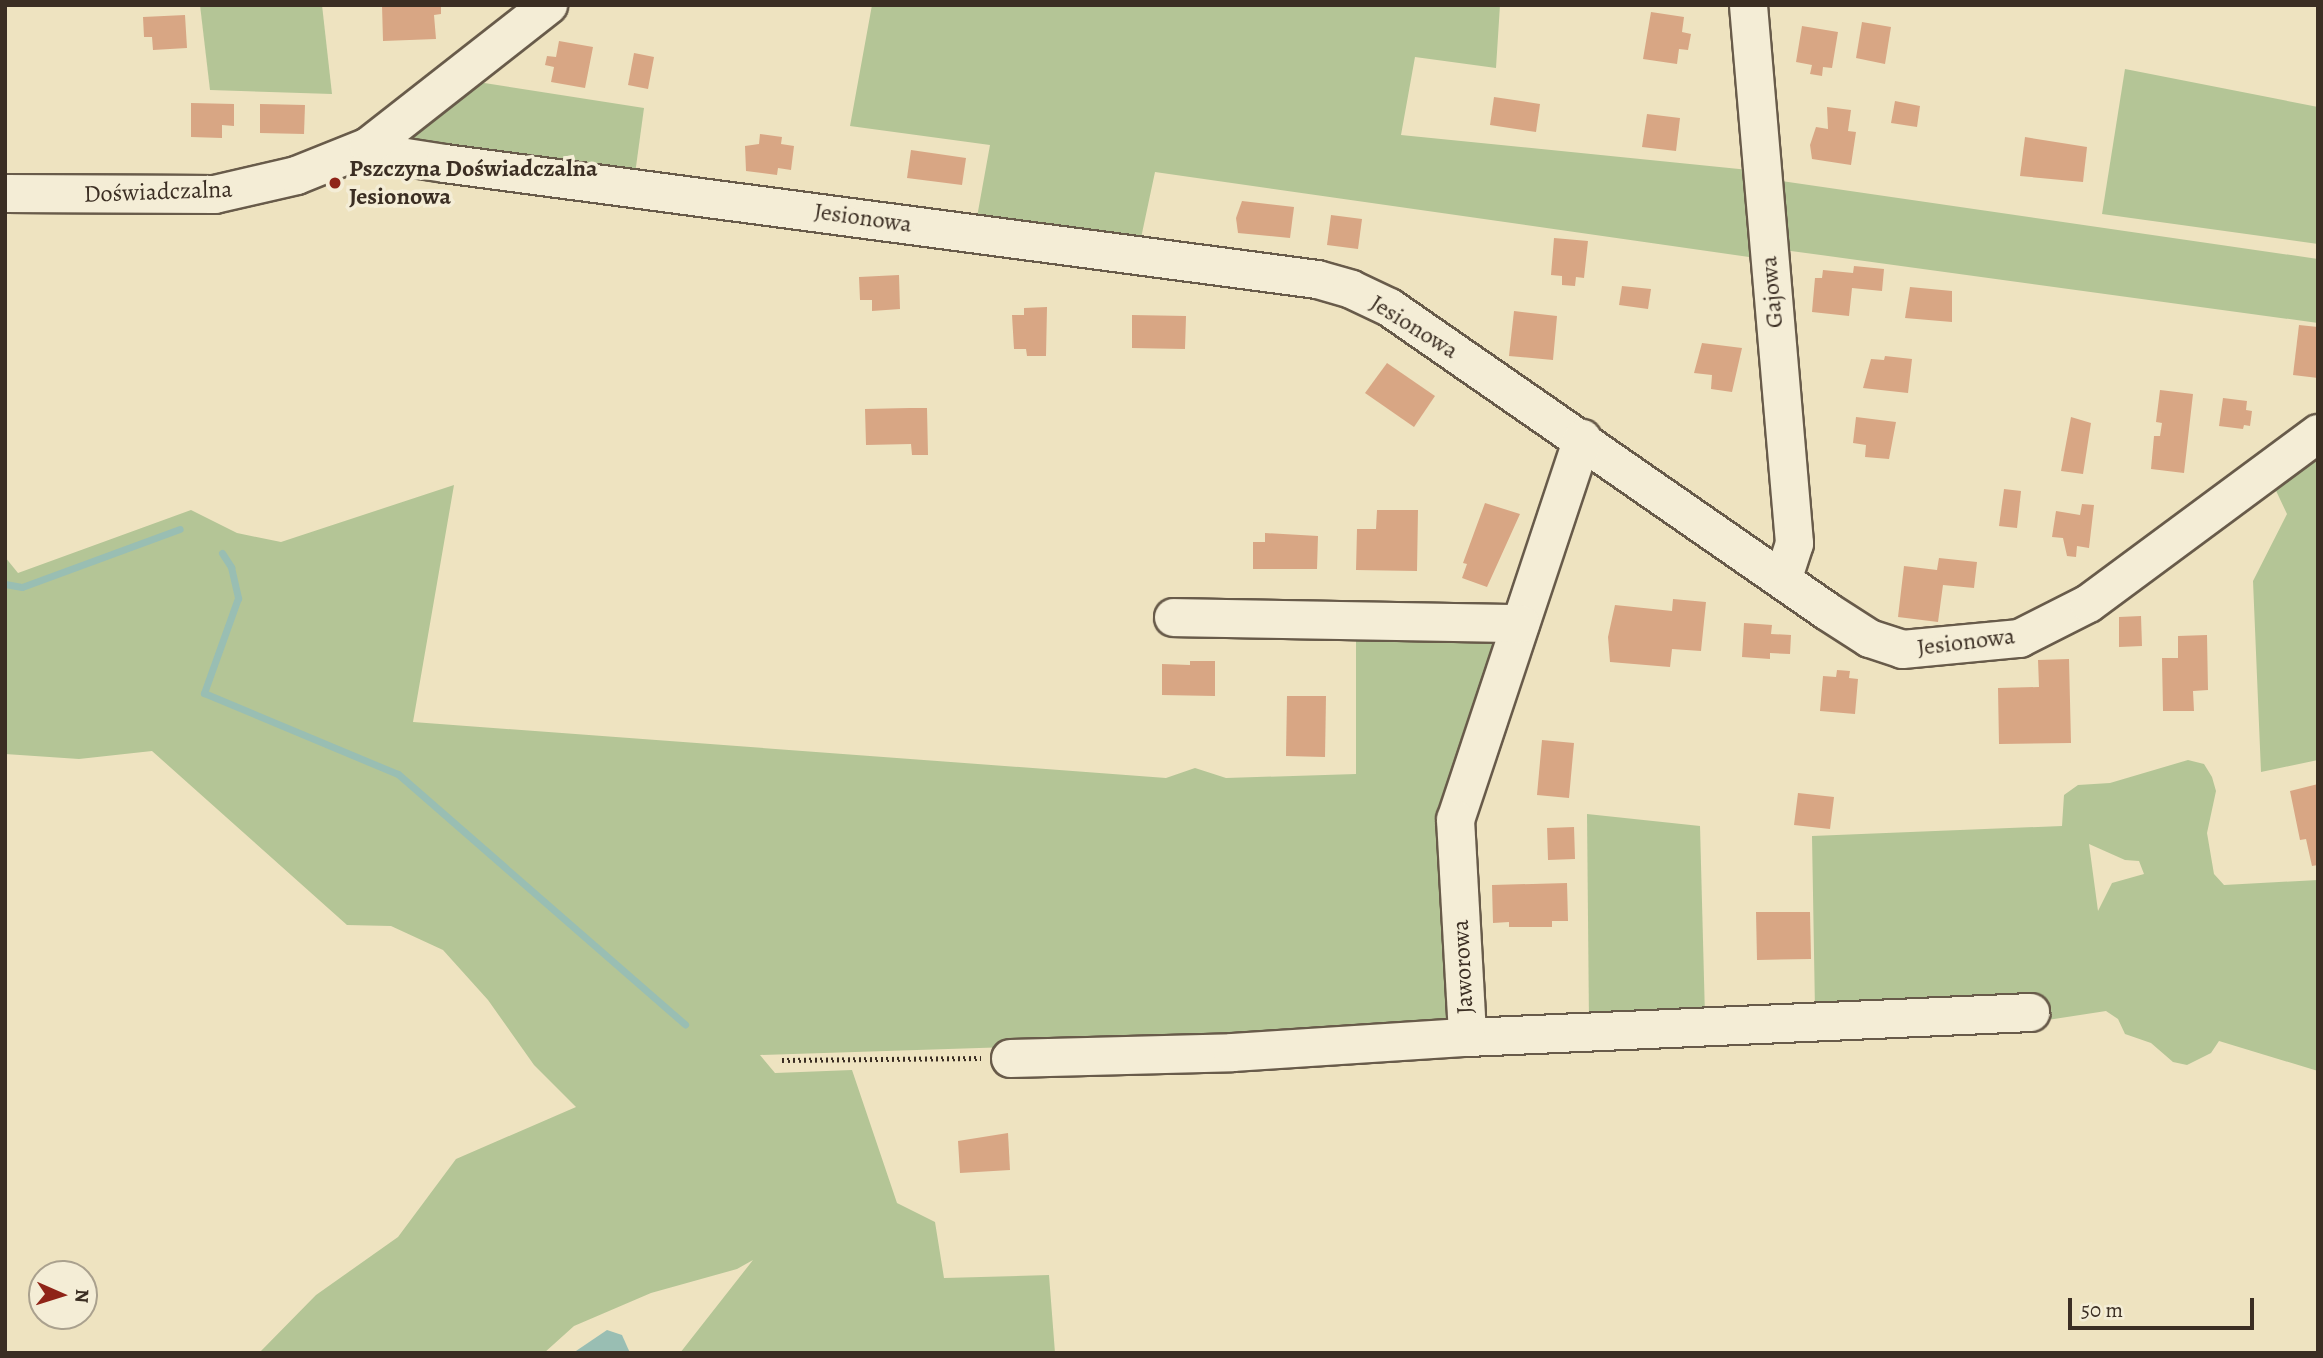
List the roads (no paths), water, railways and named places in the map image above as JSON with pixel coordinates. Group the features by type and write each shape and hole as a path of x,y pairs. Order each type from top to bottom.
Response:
{"street":[{"name":"Doświadczalna","path":"5,193 214,194 270,183 368,146 548,5"},
{"name":"Gajowa","path":"1748,5 1794,543 1783,577"},
{"name":"Jesionowa","path":"368,146 393,156 1317,279 1389,307 1783,577 1827,611 1886,645 1926,650 2019,638 2088,603 2318,433"},
{"name":"Jaworowa","path":"1582,438 1455,819 1467,1037 2030,1012"},
{"path":"1173,617 1520,623"},
{"path":"1010,1058 1232,1052 1467,1037"}],"water":[{"path":"607,1330 622,1335 630,1353 573,1353"}],"waterway":[{"path":"5,584 22,587 180,529"},
{"path":"222,553 231,567 238,598 204,693 398,774 685,1024"}],"place":[{"name":"Pszczyna Doświadczalna Jesionowa","path":"335,183"}]}
